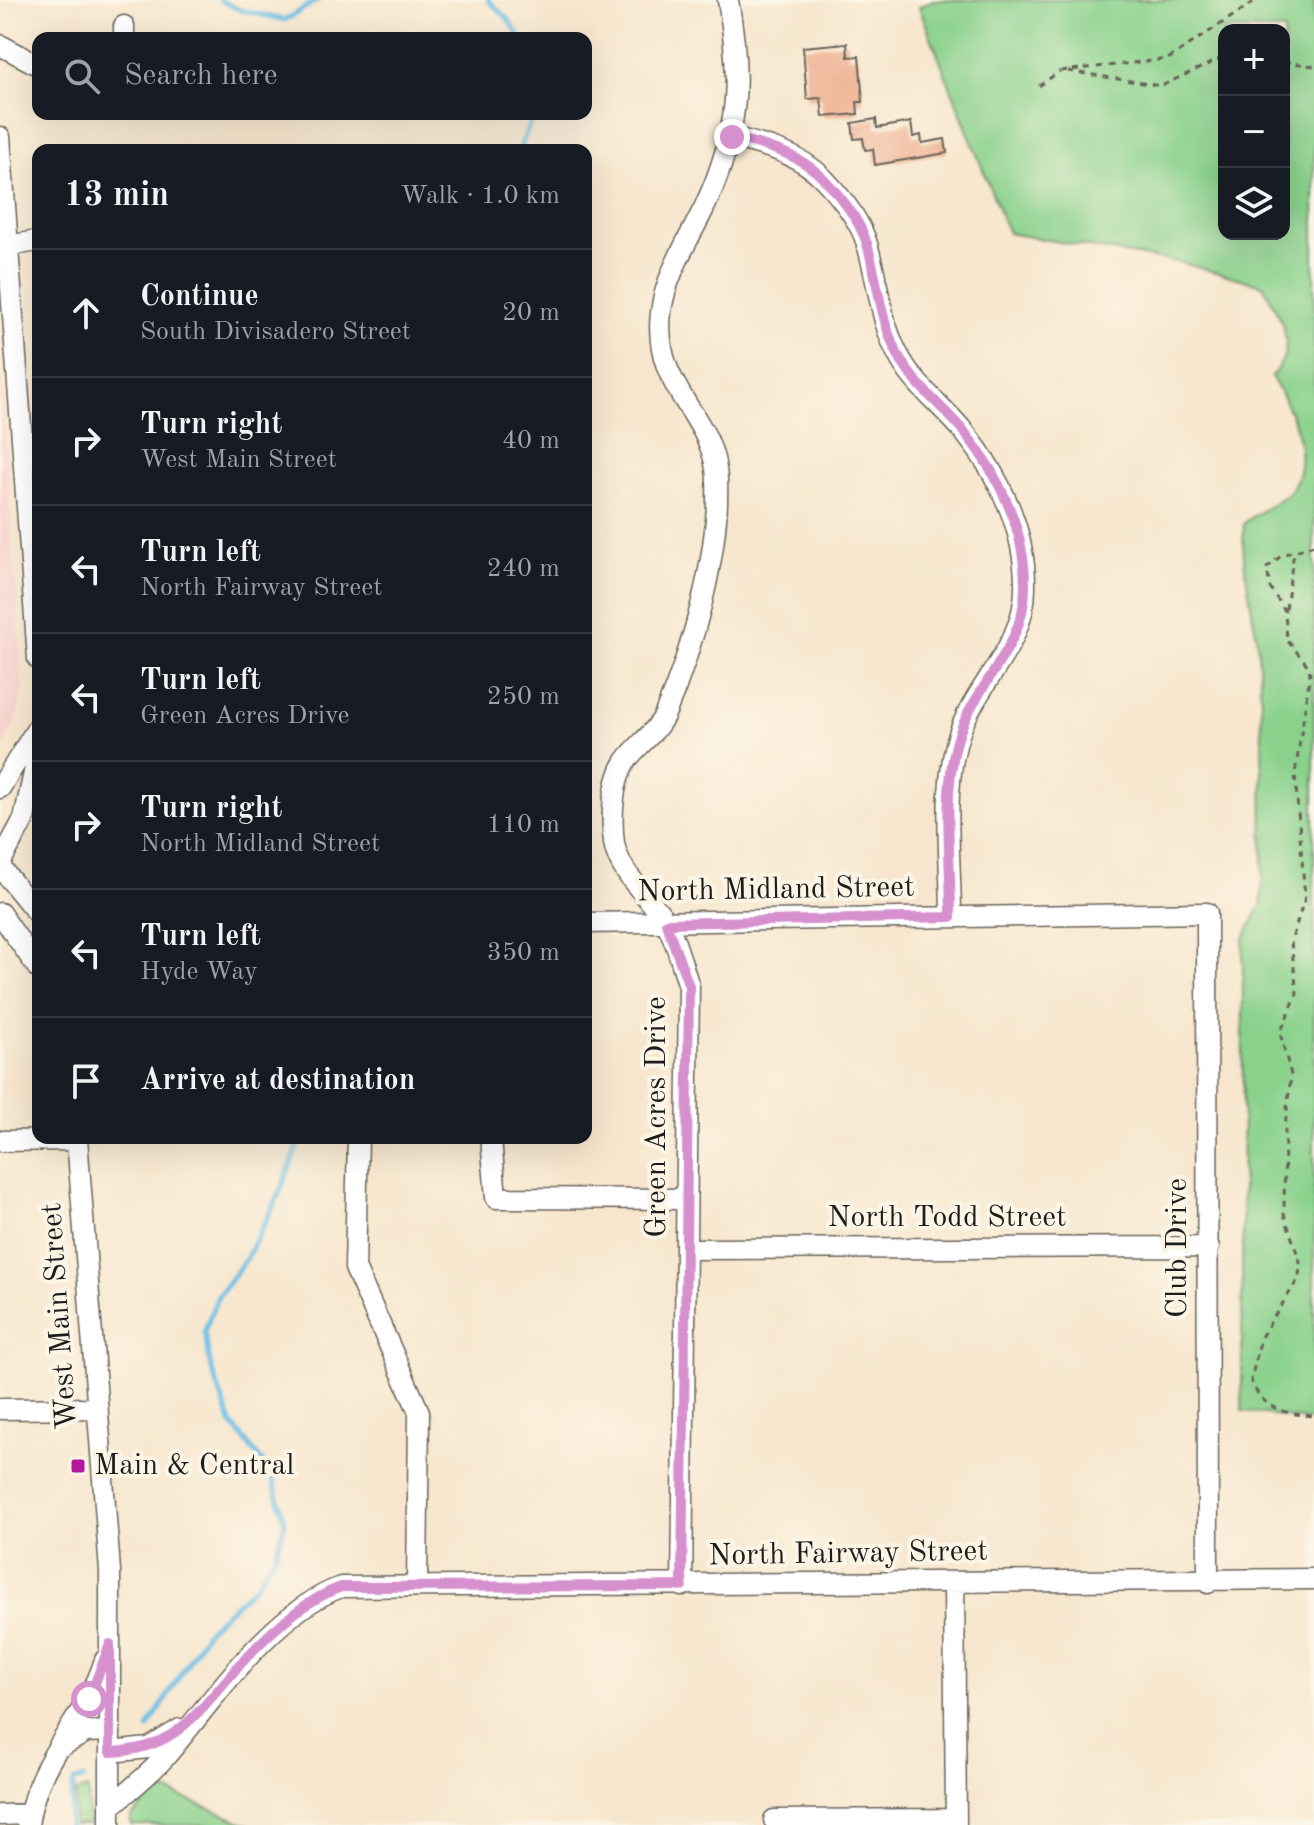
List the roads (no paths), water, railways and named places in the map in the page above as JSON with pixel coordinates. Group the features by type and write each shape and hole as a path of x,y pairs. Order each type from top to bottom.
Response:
{"street":[{"name":"Green Acres Drive","path":"682,1586 689,986 666,923 637,888 614,844 616,785 625,762 663,718 695,630 715,521 717,477 704,433 671,382 659,345 662,308 672,270 706,204 732,137 736,47 728,0"},
{"path":"0,45 32,62"},
{"path":"0,137 4,247 28,385 32,493"},
{"path":"732,137 790,153 823,177 850,210 867,241 886,328 901,361 966,433 1006,498 1021,542 1025,589 1020,622 1000,665 974,703 957,741 951,781 951,917"},
{"path":"4,247 32,242"},
{"path":"0,788 32,737"},
{"path":"32,782 24,819 0,865 32,906"},
{"path":"0,913 32,959"},
{"name":"North Midland Street","path":"592,923 1207,913"},
{"name":"Club Drive","path":"1207,913 1208,1583"},
{"path":"0,1141 32,1140"},
{"name":"West Main Street","path":"77,1144 110,1571 110,1816"},
{"path":"358,1144 355,1268 419,1412 417,1586"},
{"path":"492,1144 496,1198 686,1199"},
{"name":"North Todd Street","path":"686,1249 1209,1247"},
{"path":"0,1409 97,1408"},
{"name":"North Fairway Street","path":"110,1816 163,1760 232,1673 313,1597 341,1587 1208,1583 1314,1579"},
{"path":"774,1820 956,1822 954,1582"},
{"path":"0,1815 29,1819 37,1783 48,1760 98,1683 110,1644"},
{"name":"North Fairway Street","path":"110,1752 149,1748 196,1718"},
{"path":"48,1760 79,1734 110,1731"}],"waterway":[{"path":"220,0 240,10 285,20 318,0"},
{"path":"488,0 517,32"},
{"path":"522,144 532,120"},
{"path":"148,1728 208,1629 256,1585 276,1553 285,1522 271,1472 231,1423 211,1367 204,1332 218,1296 246,1259 276,1201 297,1144"},
{"path":"69,1825 74,1781 84,1779"}],"place":[{"name":"Main & Central","path":"78,1466"}]}
